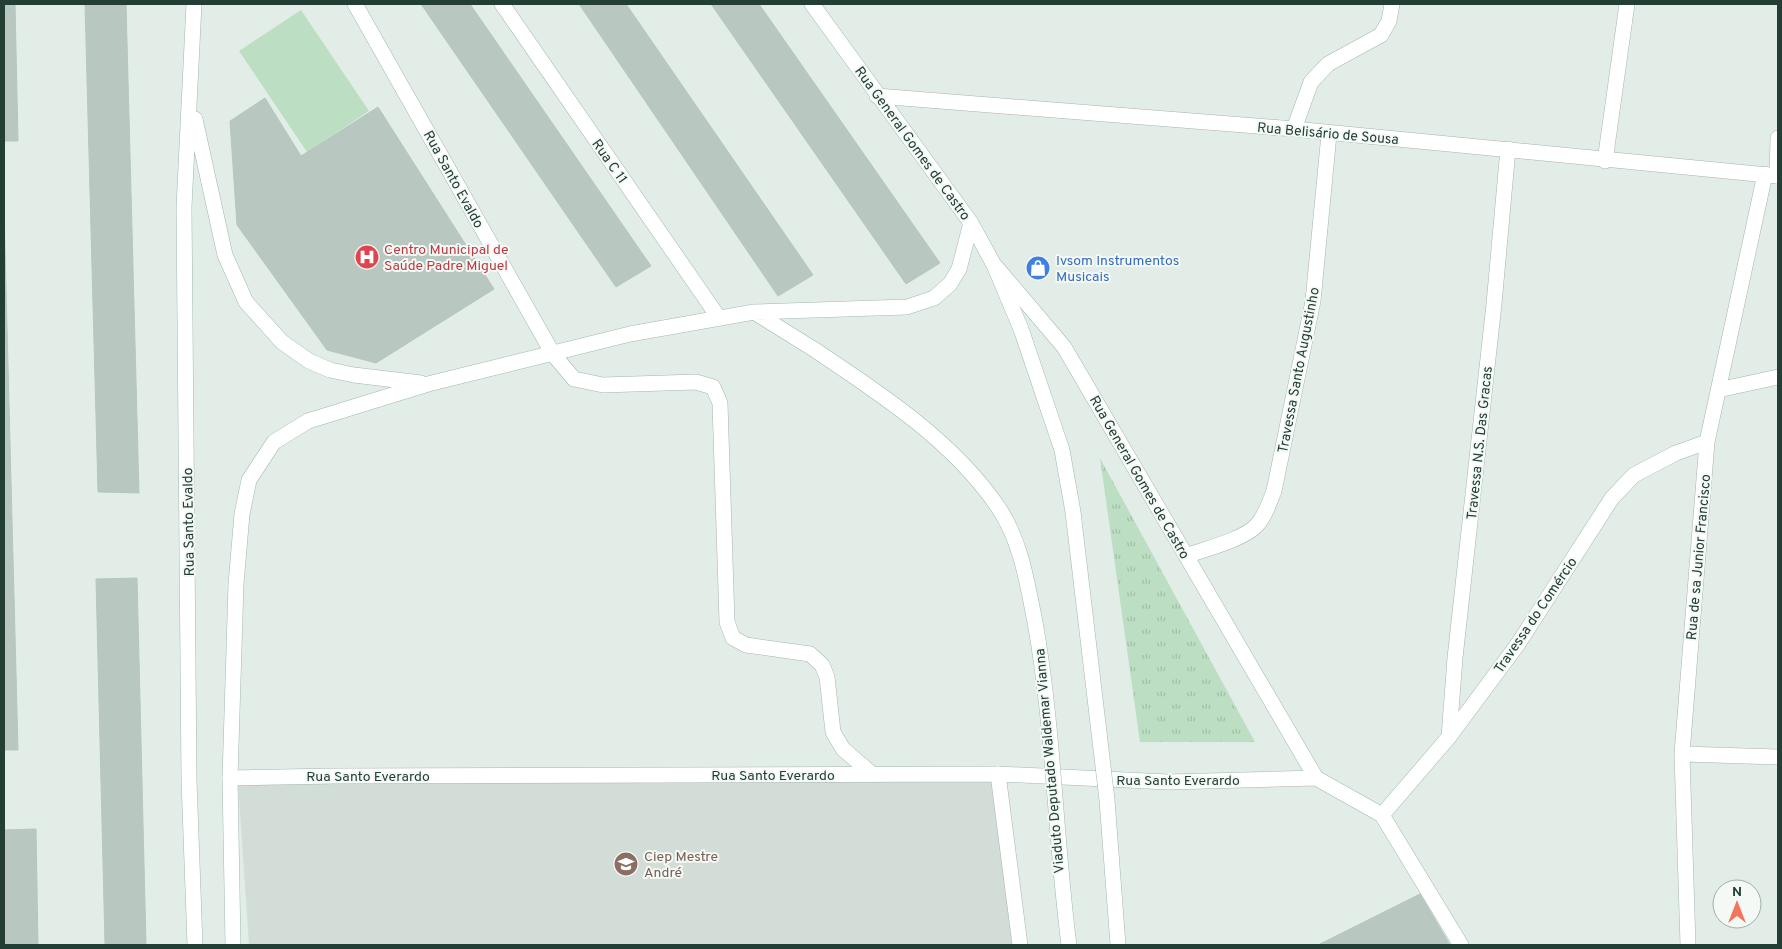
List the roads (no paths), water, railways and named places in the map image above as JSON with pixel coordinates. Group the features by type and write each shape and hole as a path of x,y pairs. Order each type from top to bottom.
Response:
{"street":[{"name":"Rua Santo Evaldo","path":"194,4 191,98 184,207 189,780 195,945"},
{"name":"Rua Santo Evaldo","path":"355,4 554,354"},
{"name":"Rua C 11","path":"502,4 719,318"},
{"name":"Rua General Gomes de Castro","path":"812,4 971,223 994,265 1064,347 1316,778"},
{"path":"1294,129 1311,82 1328,64 1381,35 1389,20 1392,4"},
{"path":"1605,161 1627,4"},
{"name":"Rua Belisário de Sousa","path":"877,96 1294,129 1329,134 1508,149 1605,161 1773,175"},
{"name":"Rua Santo Evaldo","path":"191,98 225,255 246,302 282,342 309,361 330,370 354,375 428,384"},
{"name":"Travessa Santo Augustinho","path":"1186,556 1238,536 1255,526 1266,510 1274,491 1314,301 1329,134"},
{"name":"Rua de sa Junior Francisco","path":"1688,945 1682,754 1707,442 1718,390 1773,175 1778,138"},
{"name":"Travessa N.S. Das Gracas","path":"1449,737 1494,304 1508,149"},
{"name":"Rua Santo Evaldo","path":"233,945 230,778 236,584 242,514 249,480 274,442 308,420 428,384 630,334 754,312 907,307 934,298 950,284 959,269 971,223"},
{"path":"994,265 1021,329 1062,450 1073,512 1106,800 1118,945"},
{"name":"Viaduto Deputado Waldemar Vianna","path":"754,312 867,385 950,450 998,508 1024,561 1044,676 1061,886 1069,945"},
{"path":"554,354 574,380 603,385 696,382 713,387 720,403 727,622 732,638 746,646 810,654 822,665 827,677 833,732 843,749 872,774"},
{"path":"1718,390 1778,377"},
{"name":"Travessa do Comércio","path":"1382,815 1449,737 1518,644 1612,498 1634,475 1676,453 1707,442"},
{"path":"1682,754 1778,757"},
{"name":"Rua Santo Everardo","path":"230,778 872,774 998,774 1168,782 1316,778"},
{"path":"998,774 1020,945"},
{"path":"1316,778 1382,815 1461,945"}],"place":[{"name":"Centro Municipal de Saúde Padre Miguel","path":"367,257"},
{"name":"Ivsom Instrumentos Musicais","path":"1038,268"},
{"name":"Ciep Mestre André","path":"626,864"}]}
